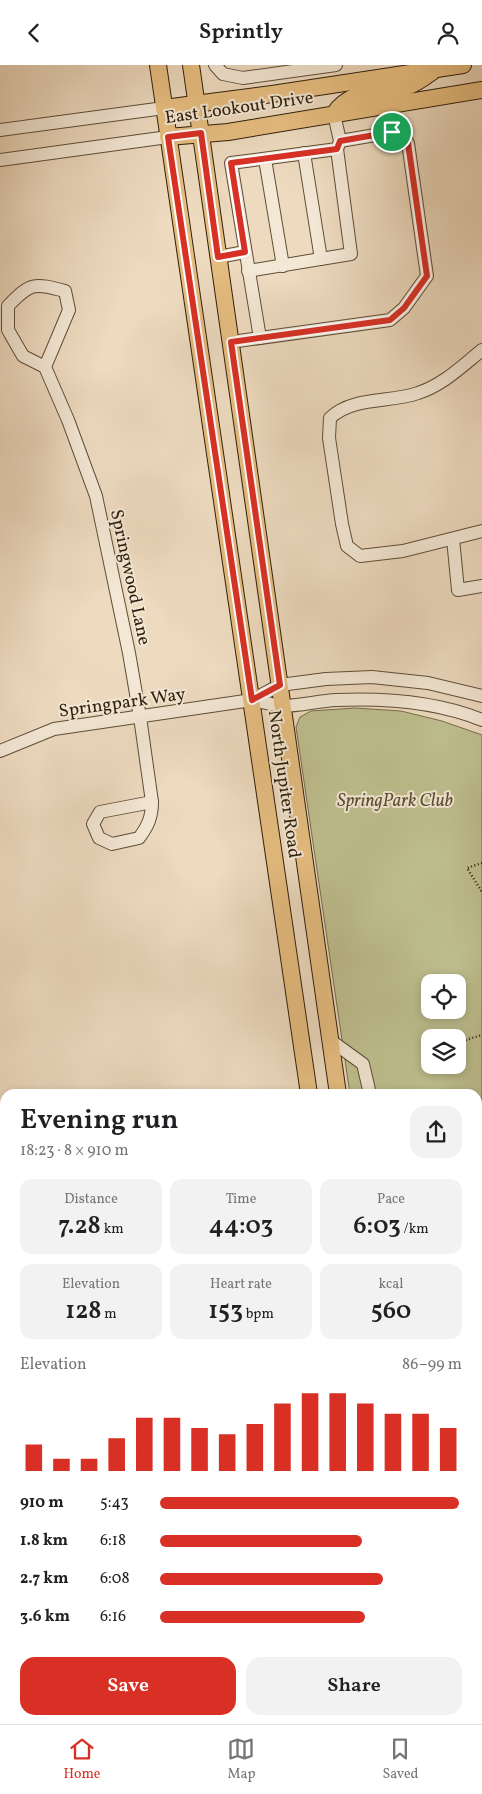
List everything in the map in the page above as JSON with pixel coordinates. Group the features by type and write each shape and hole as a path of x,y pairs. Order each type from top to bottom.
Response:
{"main road":[{"name":"North Jupiter Road","path":"158,65 308,1089"},
{"name":"North Jupiter Road","path":"191,65 337,1089"},
{"name":"East Lookout Drive","path":"164,108 463,65"},
{"path":"334,114 341,105 356,95 410,86 439,69"},
{"name":"East Lookout Drive","path":"168,137 228,132 482,89"},
{"path":"303,1044 330,1040"}],"street":[{"path":"214,65 223,74 243,77 336,65"},
{"name":"East Lookout Drive","path":"0,130 164,108"},
{"path":"248,271 351,254 334,114"},
{"path":"231,342 260,338 390,320 404,308 427,276 408,143 392,132 304,153 231,163 260,338"},
{"name":"East Lookout Drive","path":"0,161 168,137"},
{"path":"304,153 321,259"},
{"path":"265,159 283,266"},
{"path":"218,257 245,252"},
{"path":"41,285 65,291 69,311 45,367 23,356 8,330 8,306 23,290 41,285"},
{"path":"482,350 437,385 417,394 352,405 338,411 330,418 329,438 347,546 360,555 404,551 482,531"},
{"name":"Springwood Lane","path":"45,367 68,420 96,496 130,653 152,801 152,813 148,827 139,839 112,844 99,838 93,824 100,812 152,801"},
{"path":"453,539 458,590 482,586"},
{"name":"Springpark Way","path":"252,700 280,685 326,679 372,677 428,683 482,696"},
{"name":"Springpark Way","path":"0,751 54,729 252,700 283,705 363,699 421,705 465,713 482,721"},
{"path":"330,1040 363,1064 369,1089"}],"path":[{"path":"482,863 467,868 482,892"},
{"path":"466,1040 482,1035"}],"green space":[{"name":"SpringPark Club","path":"355,708 401,711 442,721 482,735 482,1089 349,1089 296,727 300,717 311,711"}],"route":[{"path":"392,132 408,143 427,276 404,308 390,320 231,342 280,685 252,700 168,137 201,133 218,257 245,252 231,163 337,149 340,141 392,132"}]}
